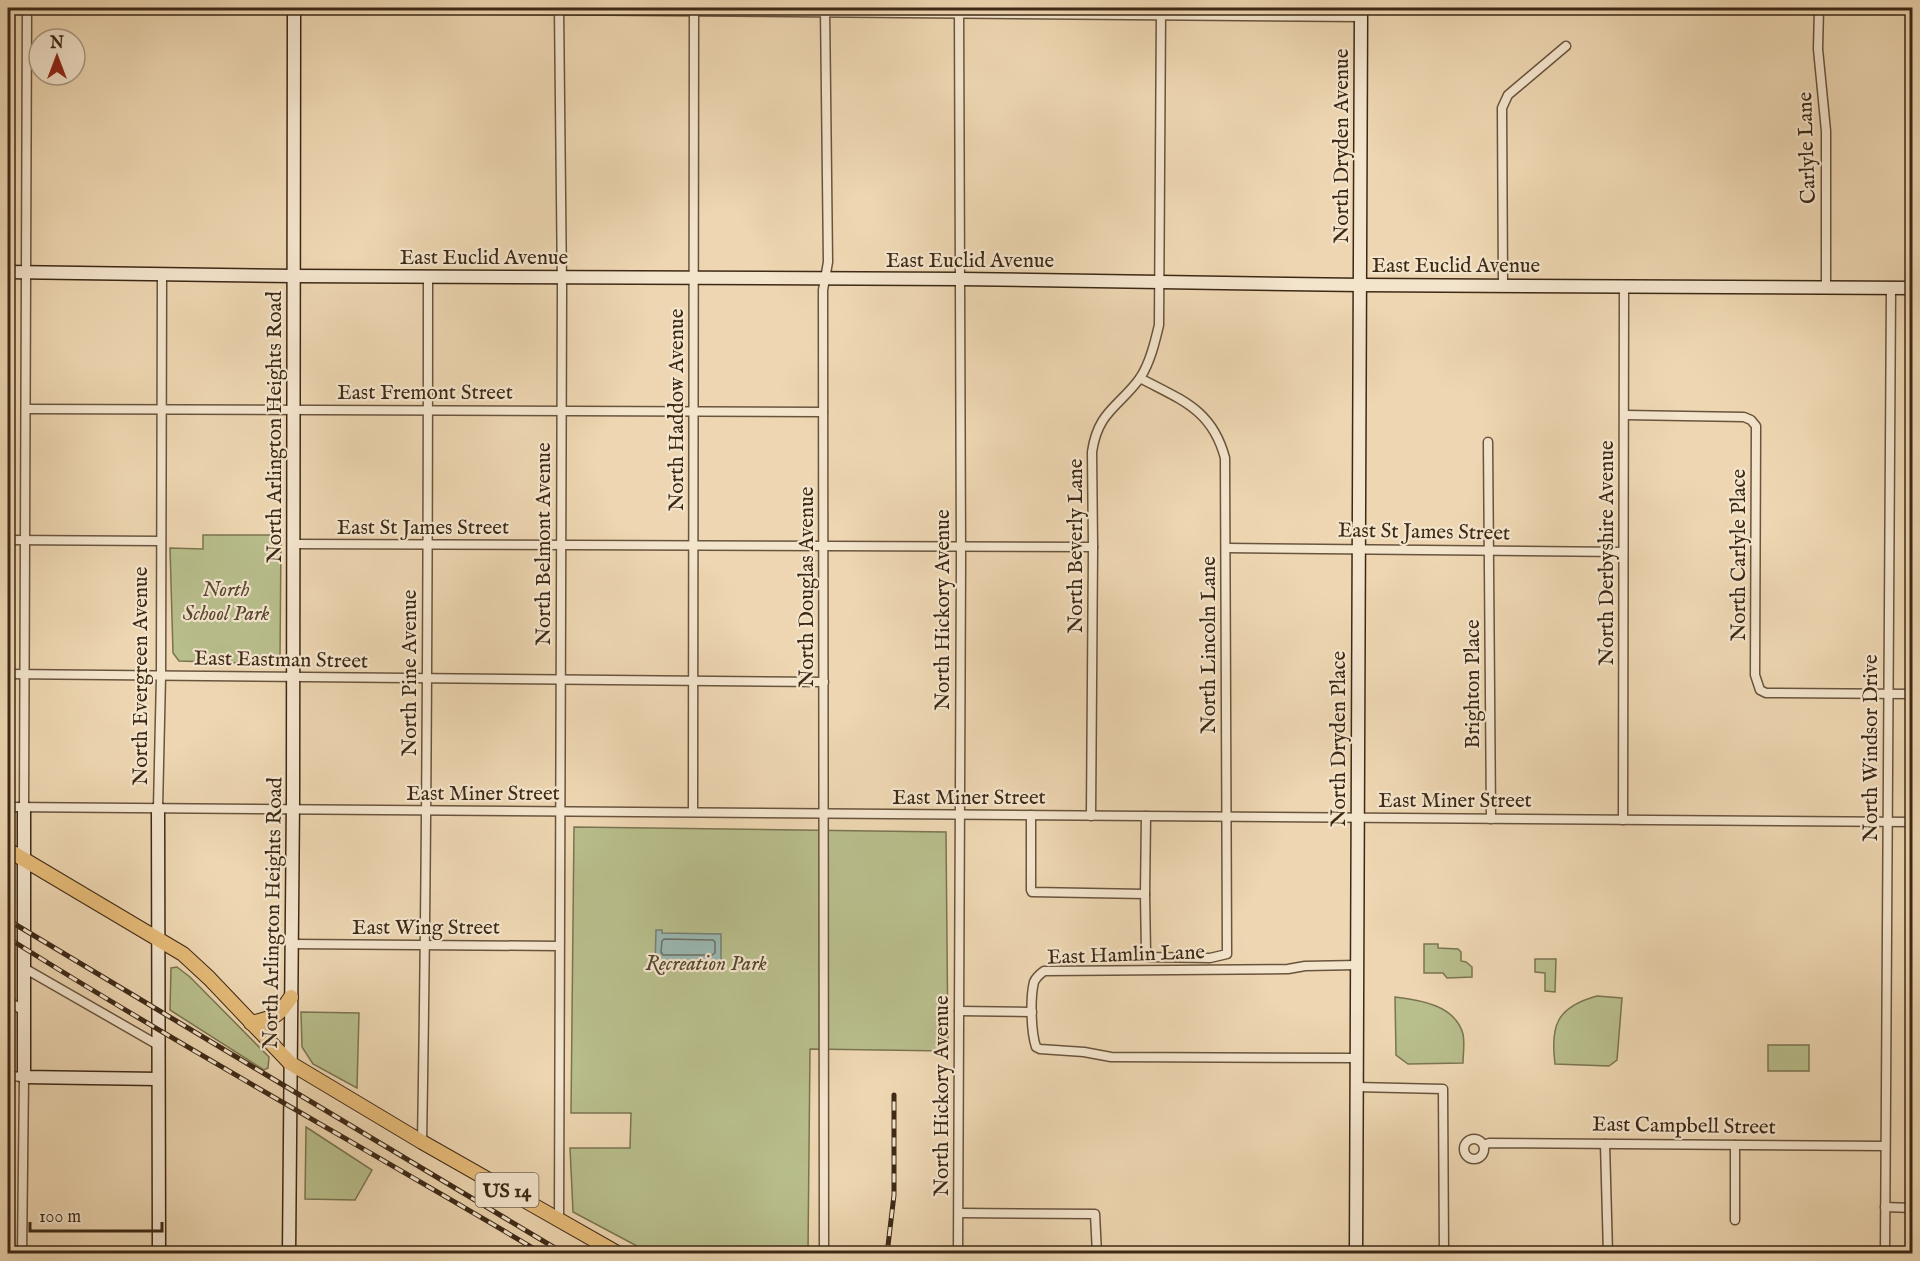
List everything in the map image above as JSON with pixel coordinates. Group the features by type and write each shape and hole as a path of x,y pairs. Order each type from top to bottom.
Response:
{"main road":[{"name":"US 14","path":"8,850 158,939 192,962 290,1063 422,1142 619,1254"},
{"path":"251,1023 274,1018 280,1014 291,997"}],"street":[{"path":"22,1254 28,272 27,8"},
{"name":"North Arlington Heights Road","path":"289,1254 293,809 294,8"},
{"path":"316,8 1361,12"},
{"name":"Carlyle Lane","path":"1819,8 1818,49 1826,131 1826,288"},
{"name":"North Belmont Avenue","path":"559,9 562,277 559,1219"},
{"name":"North Haddow Avenue","path":"693,812 694,9"},
{"name":"North Douglas Avenue","path":"824,1254 823,290 828,262 825,10"},
{"name":"North Hickory Avenue","path":"958,1254 961,547 959,11"},
{"name":"North Beverly Lane","path":"1091,816 1092,452 1094,440 1109,410 1140,378 1154,347 1159,325 1161,11"},
{"name":"North Dryden Avenue","path":"1361,12 1361,285"},
{"path":"1503,285 1502,108 1508,95 1566,46"},
{"name":"East Euclid Avenue","path":"8,272 1912,288"},
{"name":"North Evergreen Avenue","path":"159,1254 158,808 162,274"},
{"name":"North Pine Avenue","path":"422,1142 428,678 428,277"},
{"name":"North Dryden Place","path":"1356,1254 1357,549 1361,285"},
{"name":"North Derbyshire Avenue","path":"1623,820 1624,286"},
{"name":"North Windsor Drive","path":"1885,1254 1891,288"},
{"name":"North Lincoln Lane","path":"1140,378 1189,404 1209,422 1221,443 1226,472 1227,954 1210,958 1148,957 1146,953 1145,895"},
{"name":"East Fremont Street","path":"27,409 824,412"},
{"name":"North Carlyle Place","path":"1625,415 1737,416 1751,420 1756,426 1755,675 1760,690 1766,693 1887,693"},
{"name":"Brighton Place","path":"1488,442 1491,819"},
{"path":"8,540 160,541"},
{"name":"East St James Street","path":"294,544 1093,547"},
{"name":"East St James Street","path":"1226,548 1623,552"},
{"name":"East Eastman Street","path":"8,674 824,682"},
{"path":"1887,693 1912,694"},
{"name":"East Miner Street","path":"8,807 1912,822"},
{"path":"1031,815 1032,892 1140,893 1145,895 1146,816"},
{"name":"East Wing Street","path":"292,944 560,946"},
{"name":"East Hamlin Lane","path":"1356,1058 1111,1056 1040,1049 1036,1047 1034,1041 1032,1012 1034,982 1044,971 1288,969 1305,966 1358,965"},
{"path":"24,968 158,1045"},
{"path":"8,1001 24,1011"},
{"path":"959,1011 1032,1012"},
{"path":"8,1076 158,1079"},
{"path":"1356,1087 1443,1089 1444,1254"},
{"name":"East Campbell Street","path":"1484,1145 1489,1143 1885,1146"},
{"path":"1605,1144 1608,1254"},
{"path":"1735,1146 1735,1220"},
{"path":"1885,1208 1912,1208"},
{"path":"959,1213 1095,1214 1098,1254"}],"green space":[{"name":"North School Park","path":"203,535 281,535 280,659 274,664 179,661 173,653 170,548 203,549"},
{"name":"Recreation Park","path":"574,827 946,832 948,1051 810,1049 808,1253 650,1253 573,1212 570,1148 630,1148 631,1113 571,1113"},
{"path":"1424,944 1438,944 1438,948 1458,949 1461,952 1461,961 1472,967 1472,977 1447,978 1443,973 1424,973"},
{"path":"1535,959 1556,959 1555,992 1545,991 1545,973 1535,972"},
{"path":"177,967 190,977 269,1057 268,1068 264,1070 170,1010 171,968"},
{"path":"1597,996 1622,998 1617,1060 1609,1066 1555,1064 1554,1038 1559,1020 1573,1006"},
{"path":"1395,997 1425,1002 1453,1016 1463,1034 1463,1063 1408,1064 1396,1055"},
{"path":"301,1012 359,1013 357,1088 313,1064 302,1047"},
{"path":"1768,1045 1809,1045 1809,1071 1768,1071"},
{"path":"306,1127 372,1170 355,1200 305,1199"}],"water":[{"path":"656,930 662,930 662,933 721,934 721,961 662,961 661,967 655,967"}],"railway":[{"path":"8,920 565,1254"},
{"path":"8,938 207,1058 543,1254"},
{"path":"887,1254 894,1195 894,1095"}]}
